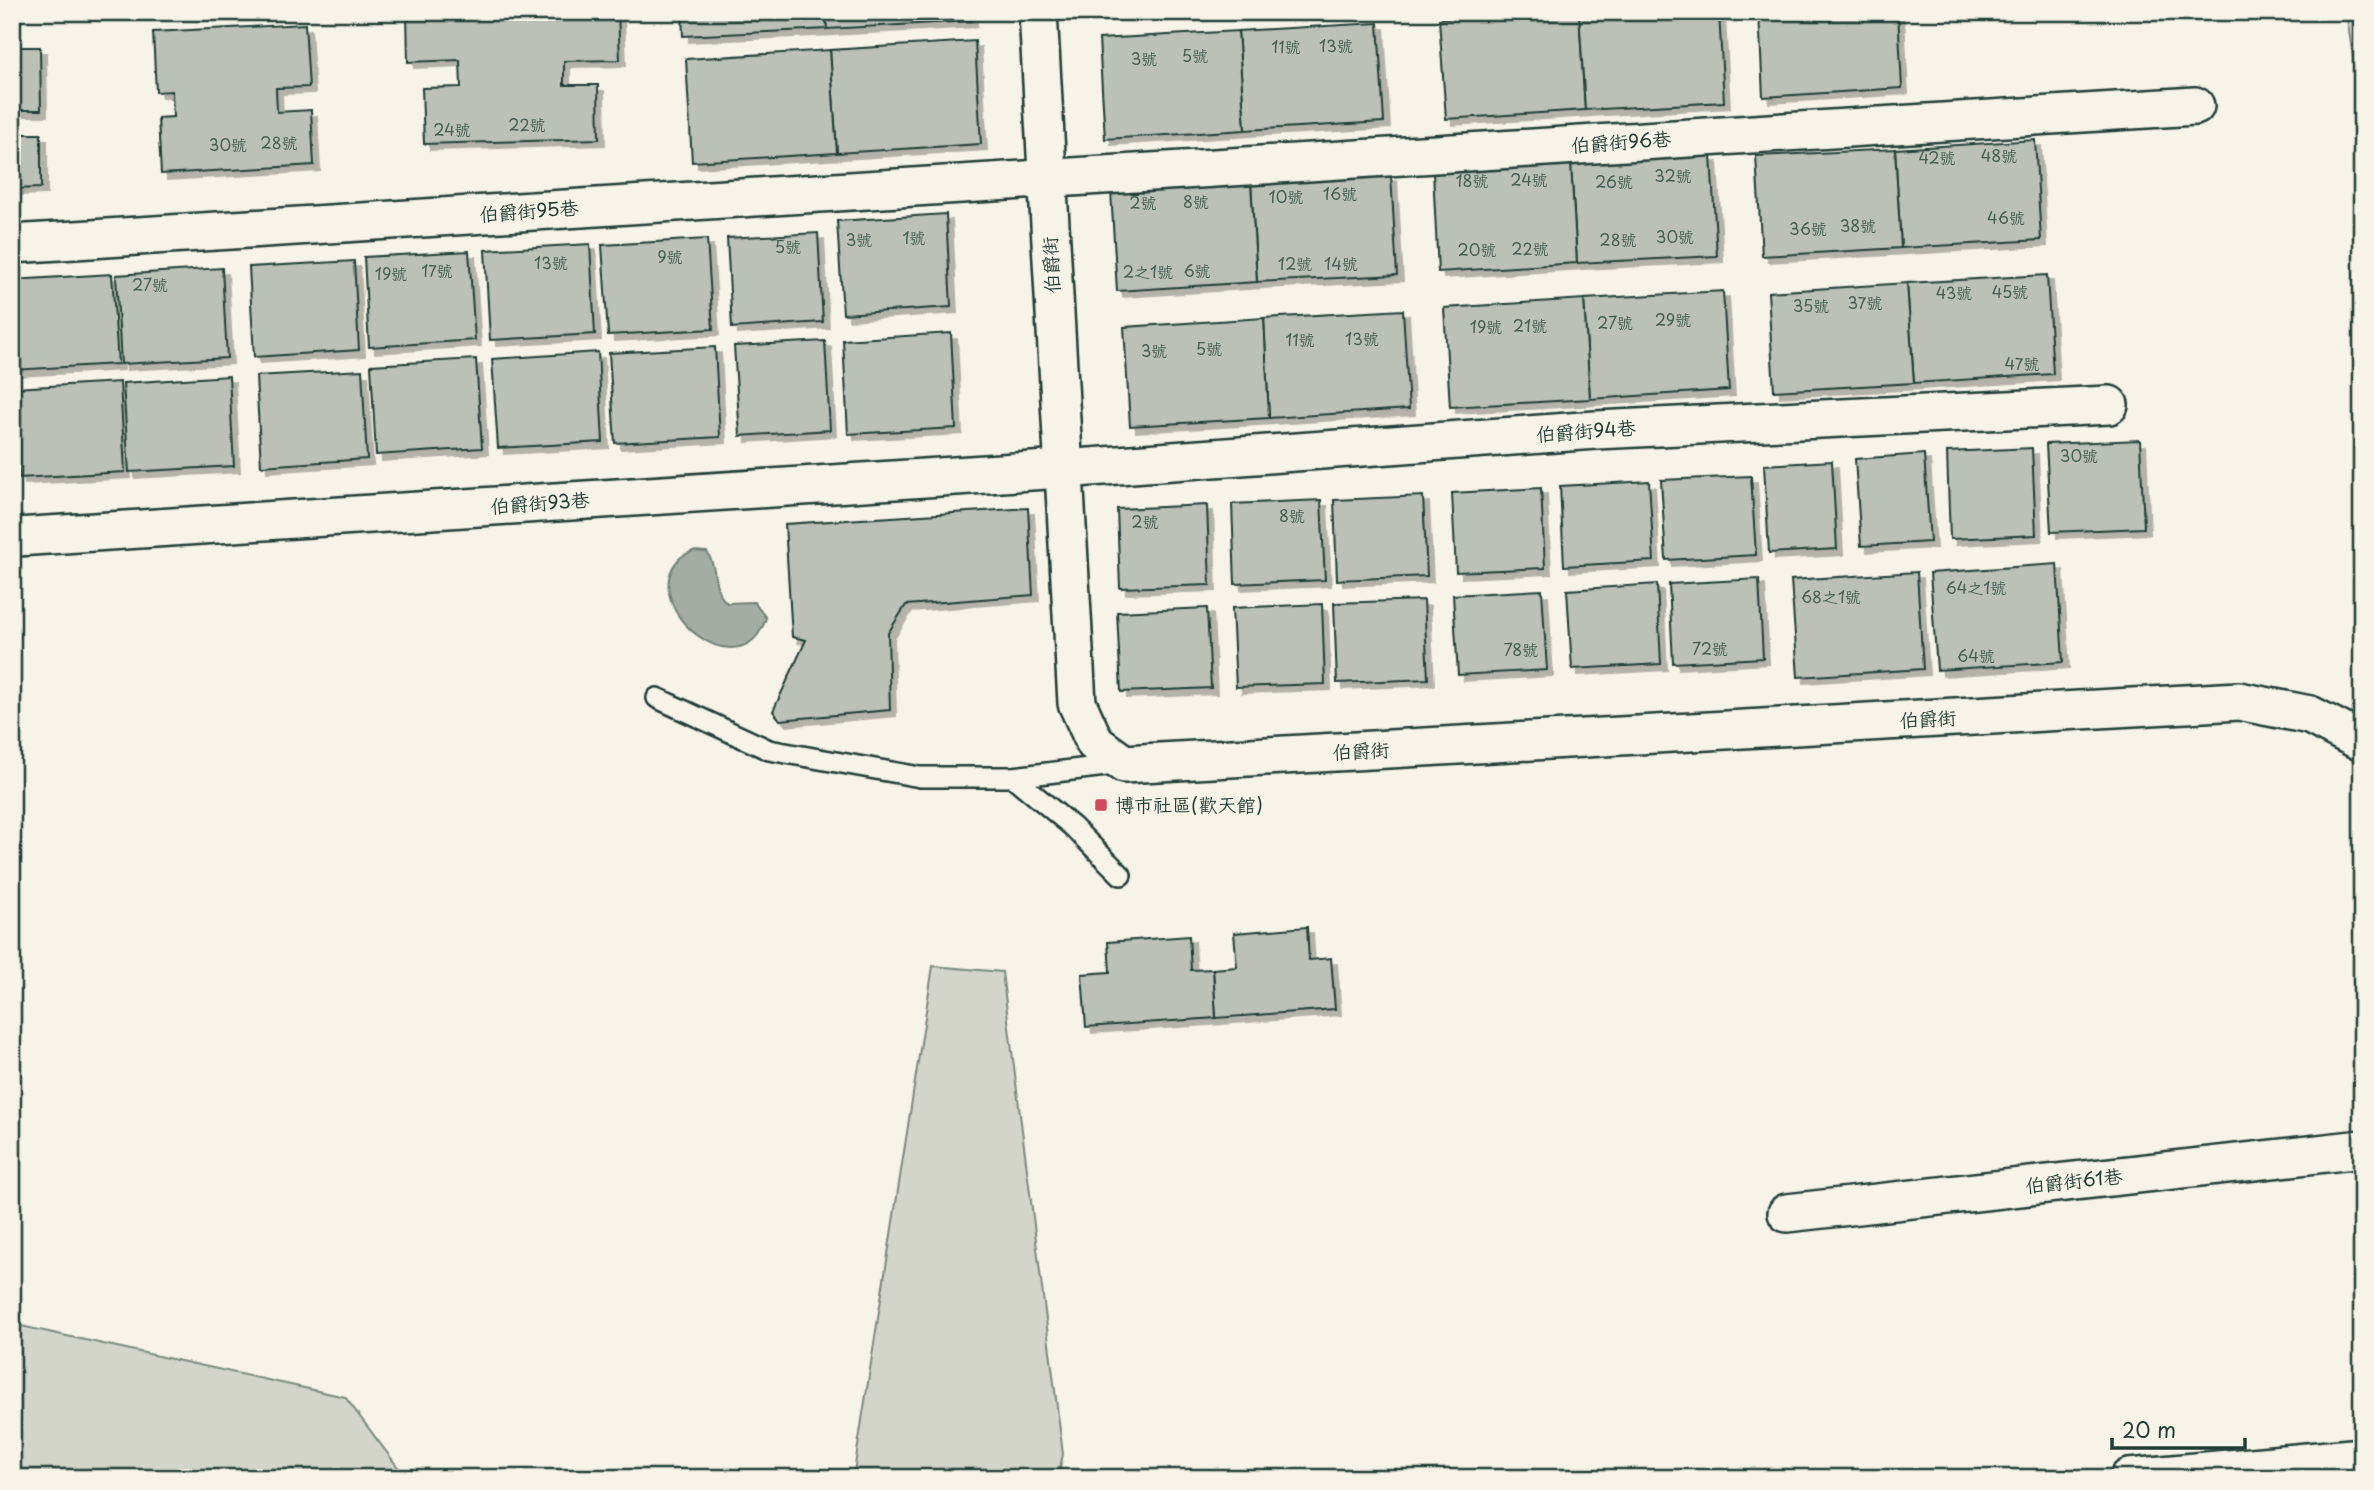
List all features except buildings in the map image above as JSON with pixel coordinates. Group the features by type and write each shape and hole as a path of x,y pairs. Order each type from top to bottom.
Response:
{"street":[{"name":"伯爵街","path":"1038,12 1077,704 1096,743 1124,764 2239,701 2310,715 2362,742"},
{"name":"伯爵街96巷","path":"1046,178 2195,106"},
{"name":"伯爵街95巷","path":"12,244 1046,178"},
{"name":"伯爵街94巷","path":"1063,469 1596,430 2109,405"},
{"name":"伯爵街93巷","path":"17,537 1063,469"},
{"name":"伯爵街61巷","path":"1787,1213 2362,1149"},
{"path":"2129,1478 2362,1457"}],"lane":[{"path":"657,698 769,750 920,777 1013,777 1124,764"},
{"path":"1013,777 1073,827 1121,875"}],"shaded area":[{"path":"2346,12 2362,12 2362,115"},
{"path":"693,551 707,552 711,558 719,592 727,603 754,602 766,618 754,639 736,648 716,645 697,635 681,619 671,599 669,578 679,559"},
{"path":"933,966 1002,972 1063,1454 1058,1478 853,1478"},
{"path":"12,1324 345,1397 406,1478 12,1478"}],"place":[{"name":"博市社區(歡天館)","path":"1101,805"}]}
